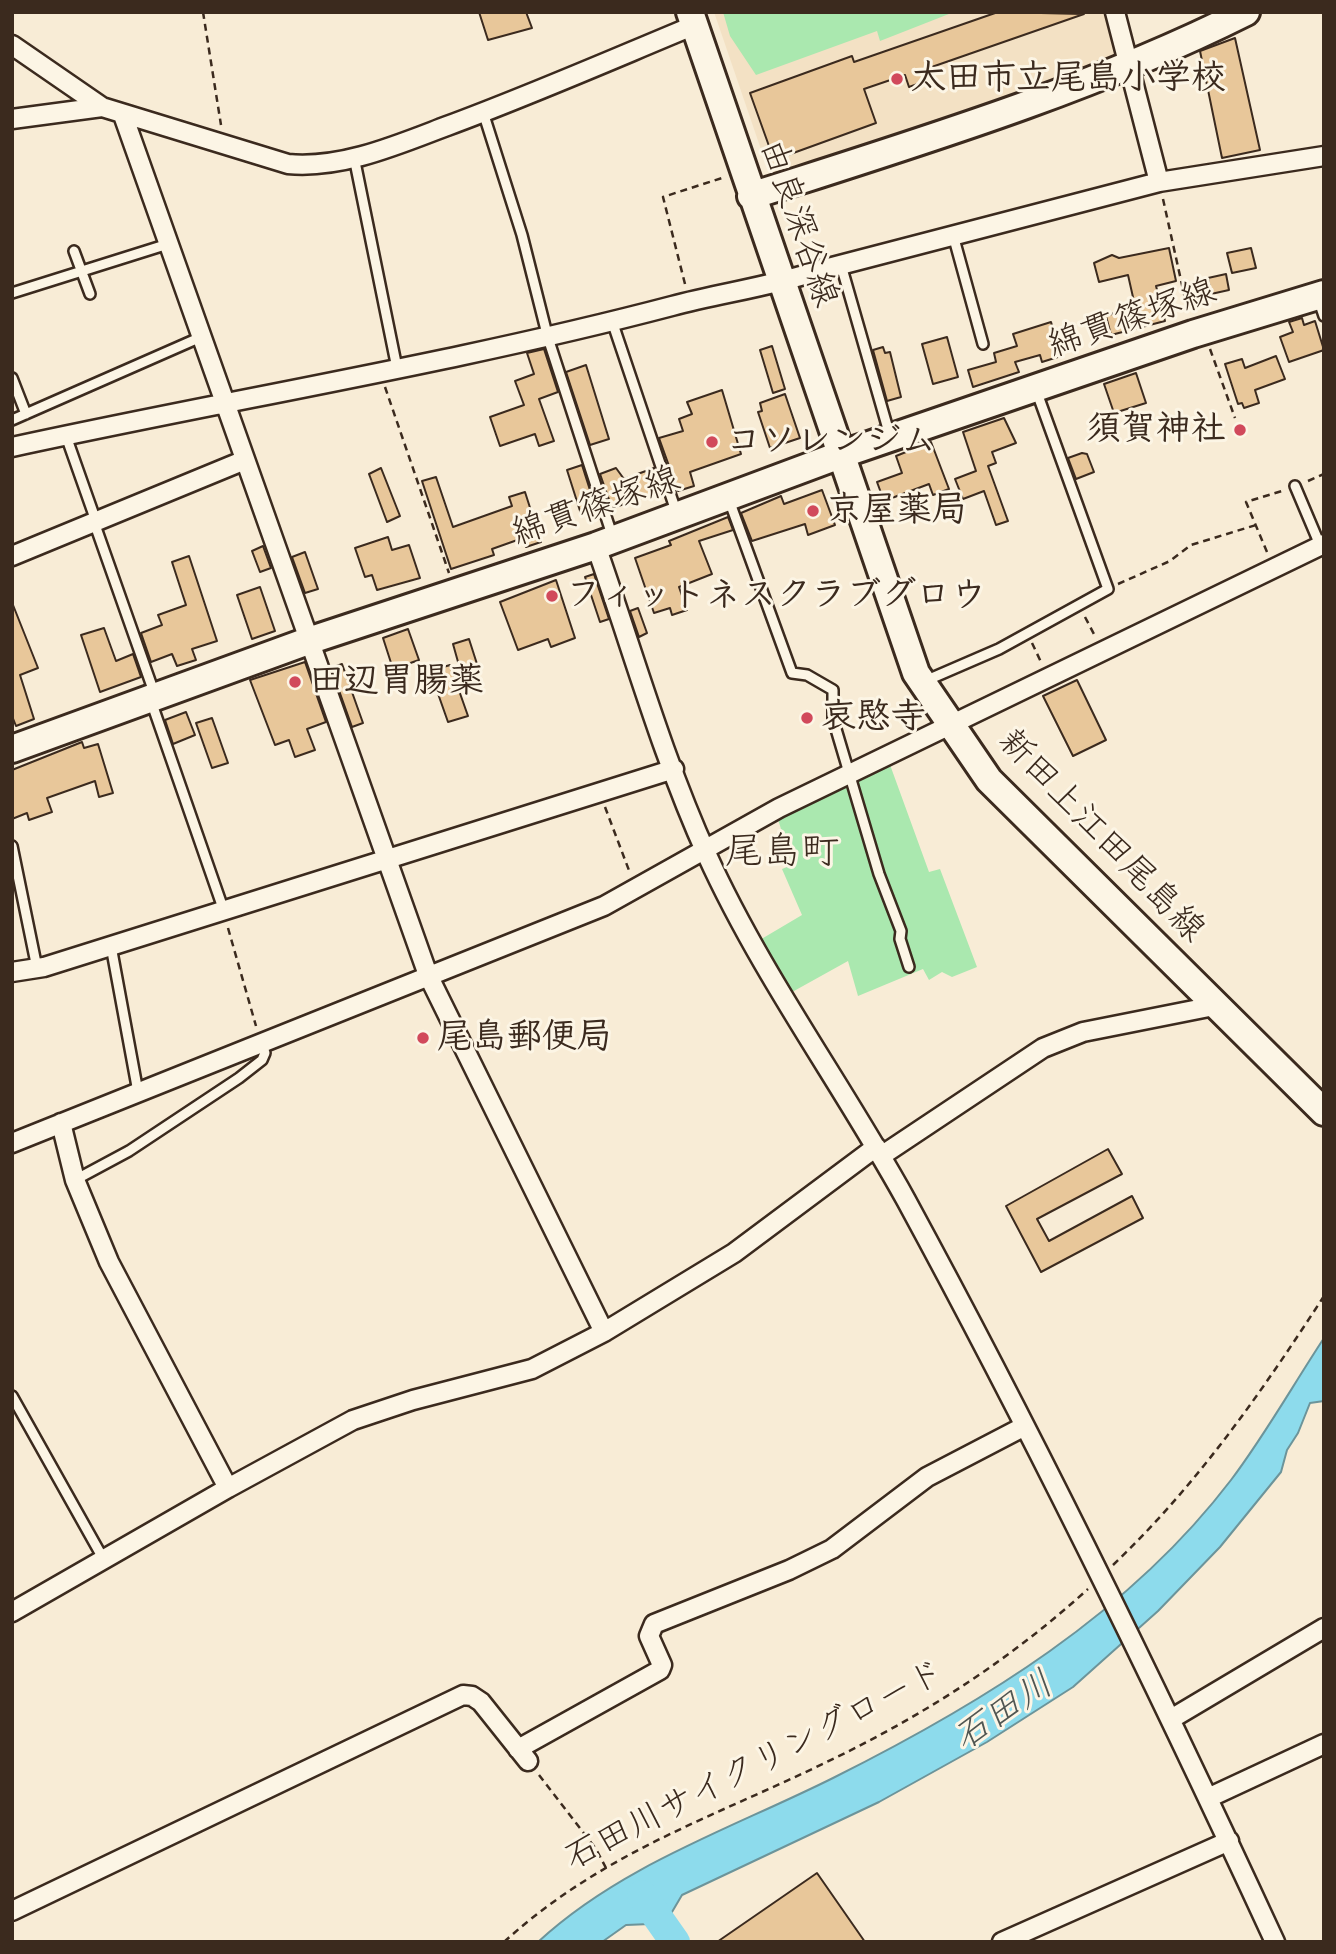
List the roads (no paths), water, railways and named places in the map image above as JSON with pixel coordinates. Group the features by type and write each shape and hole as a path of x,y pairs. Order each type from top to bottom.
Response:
{"main road":[{"path":"747,184 954,131 1129,67 1246,12"},
{"name":"由良深谷線","path":"693,19 840,455"},
{"name":"綿貫篠塚線","path":"12,749 308,641 605,543 840,455 1035,388 1198,333 1321,302"},
{"name":"新田上江田尾島線","path":"840,455 922,682 989,780 1324,1112"}],"street":[{"path":"1115,12 1159,182"},
{"path":"12,45 102,107 288,164 317,165 354,157 483,113 693,19"},
{"path":"12,120 102,107"},
{"path":"123,115 428,975 604,1332"},
{"path":"12,447 548,338 689,301 781,283 841,264 1159,182 1324,156"},
{"path":"12,556 245,460"},
{"path":"605,543 674,769 705,851 735,914 878,1152 1103,1577 1275,1942"},
{"path":"12,1143 574,919 636,889 779,808 1322,544"},
{"path":"12,972 37,968 111,946 674,769"},
{"path":"12,1612 353,1420 414,1400 532,1369 604,1332 734,1253 878,1152 1043,1048 1083,1032 1219,1005"},
{"path":"61,1123 75,1180 132,1310 228,1488"},
{"path":"12,1911 463,1695 481,1702 523,1755 660,1670 662,1665 649,1636 654,1624 789,1570 832,1549 945,1466 1023,1427"},
{"path":"1171,1718 1324,1629"},
{"path":"1208,1798 1324,1744"},
{"path":"1002,1942 1229,1841"}],"lane":[{"path":"483,113 522,235 605,543"},
{"path":"354,157 388,370"},
{"path":"953,235 983,344"},
{"path":"12,293 168,244"},
{"path":"74,251 90,294"},
{"path":"841,264 890,438"},
{"path":"612,321 677,516"},
{"path":"12,420 201,337"},
{"path":"12,378 26,414"},
{"path":"922,682 1028,633 1108,589 1035,388"},
{"path":"66,436 224,911"},
{"path":"1295,486 1322,544"},
{"path":"728,497 792,673 807,675 834,690 833,719 879,874 901,931 900,939 909,967"},
{"path":"12,846 37,968"},
{"path":"111,946 138,1092"},
{"path":"75,1180 129,1151 239,1078 262,1060 265,1053 261,1043"},
{"path":"12,1396 104,1560"}],"water":[{"name":"石田川","path":"1324,1338 1324,1401 1310,1403 1298,1433 1287,1450 1281,1472 1220,1547 1158,1611 1073,1687 987,1742 879,1802 682,1895 672,1912 650,1924 626,1925 602,1942 538,1942 570,1915 641,1869 833,1778 943,1719 1049,1652 1099,1614 1147,1573 1191,1528 1231,1480"}],"waterway":[{"path":"642,1895 675,1942"}],"place":[{"name":"太田市立尾島小学校","path":"897,79"},
{"name":"須賀神社","path":"1240,430"},
{"name":"コソレンジム","path":"712,442"},
{"name":"京屋薬局","path":"813,511"},
{"name":"フィットネスクラブグロウ","path":"552,596"},
{"name":"田辺胃腸薬","path":"295,682"},
{"name":"哀愍寺","path":"807,718"},
{"name":"尾島郵便局","path":"423,1038"}],"district":[{"name":"尾島町","path":"782,853"}]}
